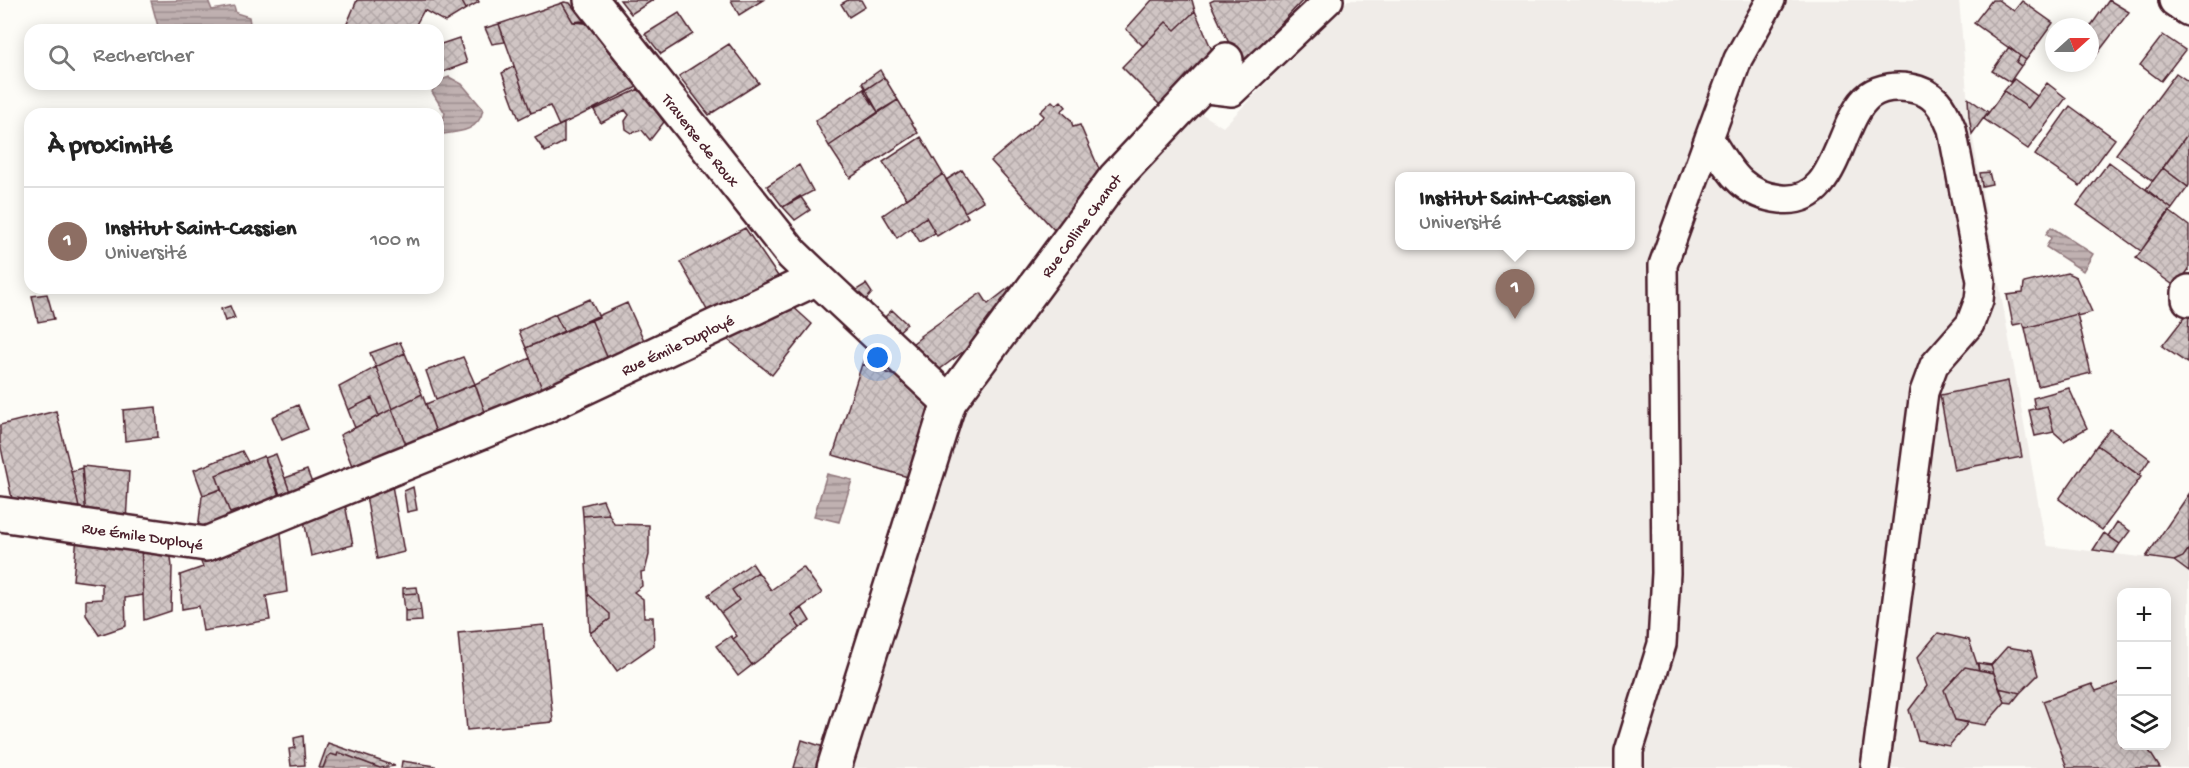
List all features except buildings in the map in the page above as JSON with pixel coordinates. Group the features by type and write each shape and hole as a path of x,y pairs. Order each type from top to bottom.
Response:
{"street":[{"name":"Traverse de Roux","path":"591,0 792,254 817,278"},
{"path":"2176,0 2189,9"},
{"name":"Rue Colline Chanot","path":"949,402 1115,178 1226,60"},
{"path":"817,278 949,402 834,768"},
{"name":"Rue Émile Duployé","path":"0,514 206,544 543,407 817,278"},
{"path":"2189,292 2189,298"}],"lane":[{"path":"1198,88 1232,92 1329,0"},
{"path":"1629,768 1629,751 1662,644 1666,573 1663,265 1738,59 1771,0"},
{"path":"1709,138 1735,179 1763,197 1791,200 1808,193 1827,177 1860,106 1871,94 1890,87 1923,90 1935,97 1952,129 1981,281 1979,300 1970,324 1934,365 1924,392 1875,768"}],"shaded area":[{"path":"208,0 212,10 234,6 236,13 249,17 250,24 157,24 151,1"},
{"path":"1348,0 1959,0 1969,116 2044,535 2048,546 2174,561 2189,572 2189,768 849,768 955,424 1094,215 1196,110 1223,127"},
{"path":"449,77 462,84 483,109 478,121 469,129 444,134 444,108 432,92 444,90 444,79"},
{"path":"2051,227 2093,254 2083,271 2046,247 2051,238 2046,234"},
{"path":"827,474 852,480 839,522 814,516"},
{"path":"338,752 380,768 323,768 331,754 337,755"}],"place":[{"name":"Institut Saint-Cassien","path":"1515,319"}]}
